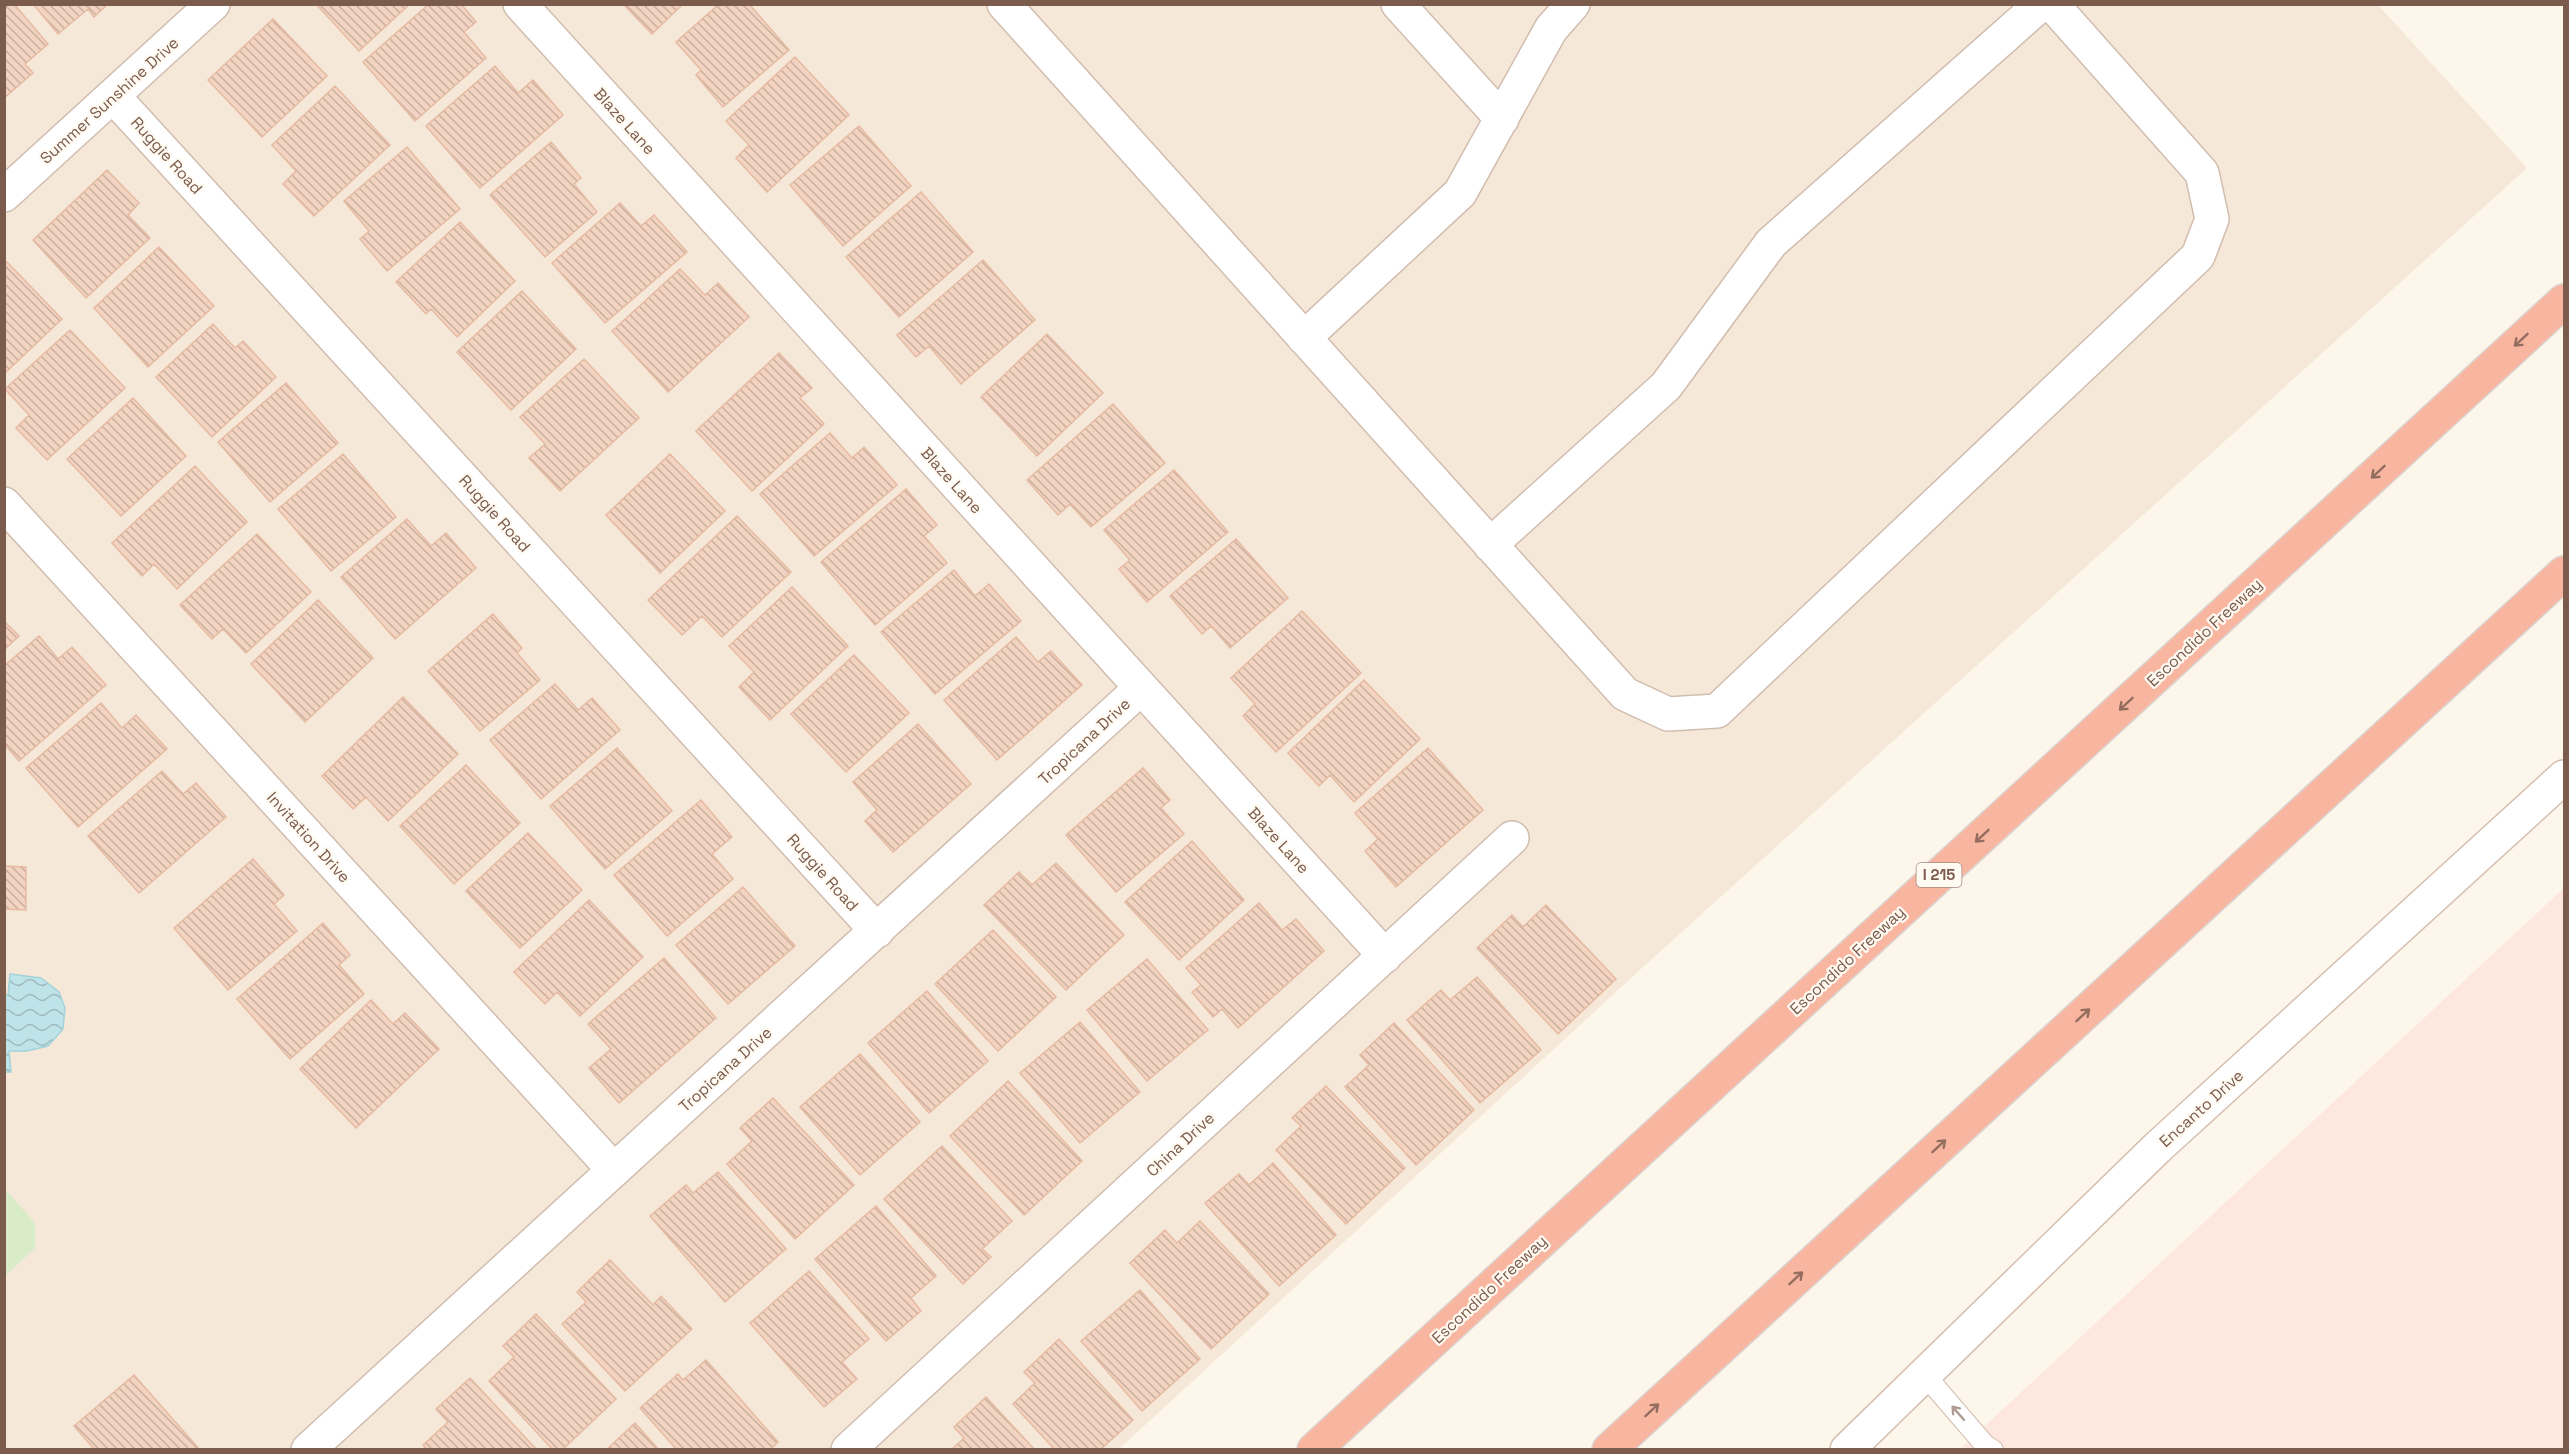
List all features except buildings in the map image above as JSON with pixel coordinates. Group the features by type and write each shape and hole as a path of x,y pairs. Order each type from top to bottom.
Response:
{"highway":[{"name":"Escondido Freeway","path":"1314,1449 2565,301"},
{"path":"1609,1449 2565,573"}],"street":[{"name":"Summer Sunshine Drive","path":"4,195 213,4"},
{"name":"Blaze Lane","path":"520,4 1385,956"},
{"path":"1004,4 1625,694 1668,714 1717,711 2198,256 2212,219 2202,173 2052,4"},
{"path":"1398,4 1503,119"},
{"path":"1304,338 1460,193 1551,29 1573,4"},
{"path":"1490,545 1666,386 1771,243 2041,4"},
{"name":"Ruggie Road","path":"113,96 877,931"},
{"name":"Invitation Drive","path":"4,504 613,1169"},
{"name":"Tropicana Drive","path":"308,1449 1141,688"},
{"name":"Encanto Drive","path":"1847,1449 2157,1148 2565,777"},
{"name":"China Drive","path":"848,1449 1512,838"}],"lane":[{"path":"1924,1374 1985,1445 1993,1449"}],"shaded area":[{"path":"5,5 2378,5 2527,168 1642,968 1119,1449 5,1450"},
{"path":"2564,888 2564,1449 1960,1449"}],"green space":[{"path":"5,1189 35,1223 35,1248 5,1276"}],"water":[{"path":"10,974 41,978 59,992 65,1008 63,1029 48,1046 27,1051 9,1051 11,1072 4,1072 5,995 8,995"}]}
